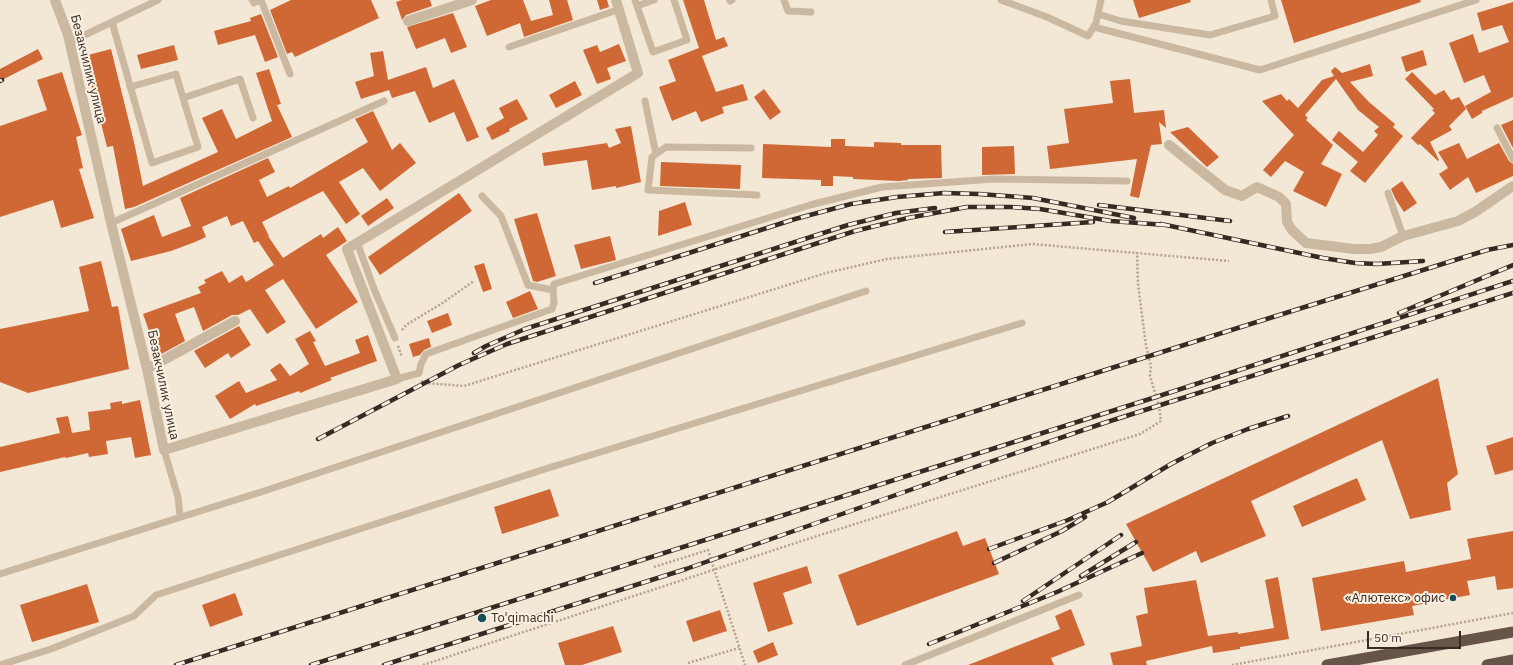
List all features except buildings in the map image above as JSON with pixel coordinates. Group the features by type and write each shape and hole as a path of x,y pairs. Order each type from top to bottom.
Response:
{"highway":[{"path":"1327,665 1513,632"},
{"path":"1487,665 1513,660"}],"street":[{"name":"Безакчилик улица","path":"55,0 70,42 111,223 147,369 164,450 397,379"},
{"path":"408,20 472,0"},
{"path":"397,379 347,249 638,73 618,5"},
{"path":"1169,145 1225,190 1242,196 1257,187 1279,197 1286,204 1287,222 1292,230 1306,243 1370,249 1381,247 1403,236 1458,221 1475,212 1513,186"},
{"path":"147,369 235,321"}],"lane":[{"path":"70,42 158,0"},
{"path":"252,0 254,3 260,0 290,74"},
{"path":"654,0 636,3 653,52 687,40 674,0"},
{"path":"784,0 788,11 811,12"},
{"path":"1001,0 1047,17 1088,36 1094,27 1101,0"},
{"path":"1098,14 1121,21 1210,35 1275,16 1270,0"},
{"path":"1094,27 1260,70 1476,0"},
{"path":"509,47 618,5"},
{"path":"112,22 130,87 152,163 198,147 176,74 130,87"},
{"path":"183,98 240,79 253,118"},
{"path":"111,223 384,101"},
{"path":"645,101 656,154"},
{"path":"1497,128 1513,159"},
{"path":"751,148 666,147 652,156 648,190 756,195"},
{"path":"397,379 419,373 421,364 426,354 552,309 554,303 554,284 810,205 882,187 994,179 1126,181"},
{"path":"1388,193 1403,236"},
{"path":"482,196 501,216 528,285 553,290"},
{"path":"357,242 374,289 395,338"},
{"path":"0,574 271,489 866,291"},
{"path":"0,665 51,649 134,616 156,595 164,592 545,469 1022,323"},
{"path":"164,450 178,497 180,517"},
{"path":"905,665 1079,595"}],"path":[{"path":"419,379 425,383 464,386 826,273 887,259 1032,244 1229,261"},
{"path":"422,665 814,537 1140,434 1161,421 1159,406 1150,376 1151,366 1146,346 1138,284 1137,252"},
{"path":"402,358 395,338 406,325 441,304 474,281"},
{"path":"654,567 708,550 745,665"},
{"path":"1232,665 1513,613"},
{"path":"688,663 740,648"}],"railway":[{"path":"595,283 795,219 851,204 897,197 944,193 1033,198 1134,218"},
{"path":"1099,205 1230,221"},
{"path":"318,439 459,365 507,344 855,231 908,218 967,207 1011,207 1040,209 1111,221 1166,225"},
{"path":"474,353 486,346 525,329 848,225 896,213 935,208"},
{"path":"945,232 1093,222"},
{"path":"1161,224 1323,258 1355,263 1377,264 1423,261"},
{"path":"176,665 1225,332 1487,250 1513,245"},
{"path":"1399,313 1513,265"},
{"path":"311,665 1156,397 1513,281"},
{"path":"384,665 686,569 1104,423 1513,293"},
{"path":"989,549 1068,520 1108,502 1171,464 1212,443 1288,416"},
{"path":"994,563 1062,531 1085,517"},
{"path":"1023,601 1121,535"},
{"path":"1081,576 1136,542"},
{"path":"929,644 1057,592 1142,553"}],"place":[{"name":"«Алютекс» офис","path":"1453,598"},
{"name":"To'qimachi","path":"482,618"}]}
